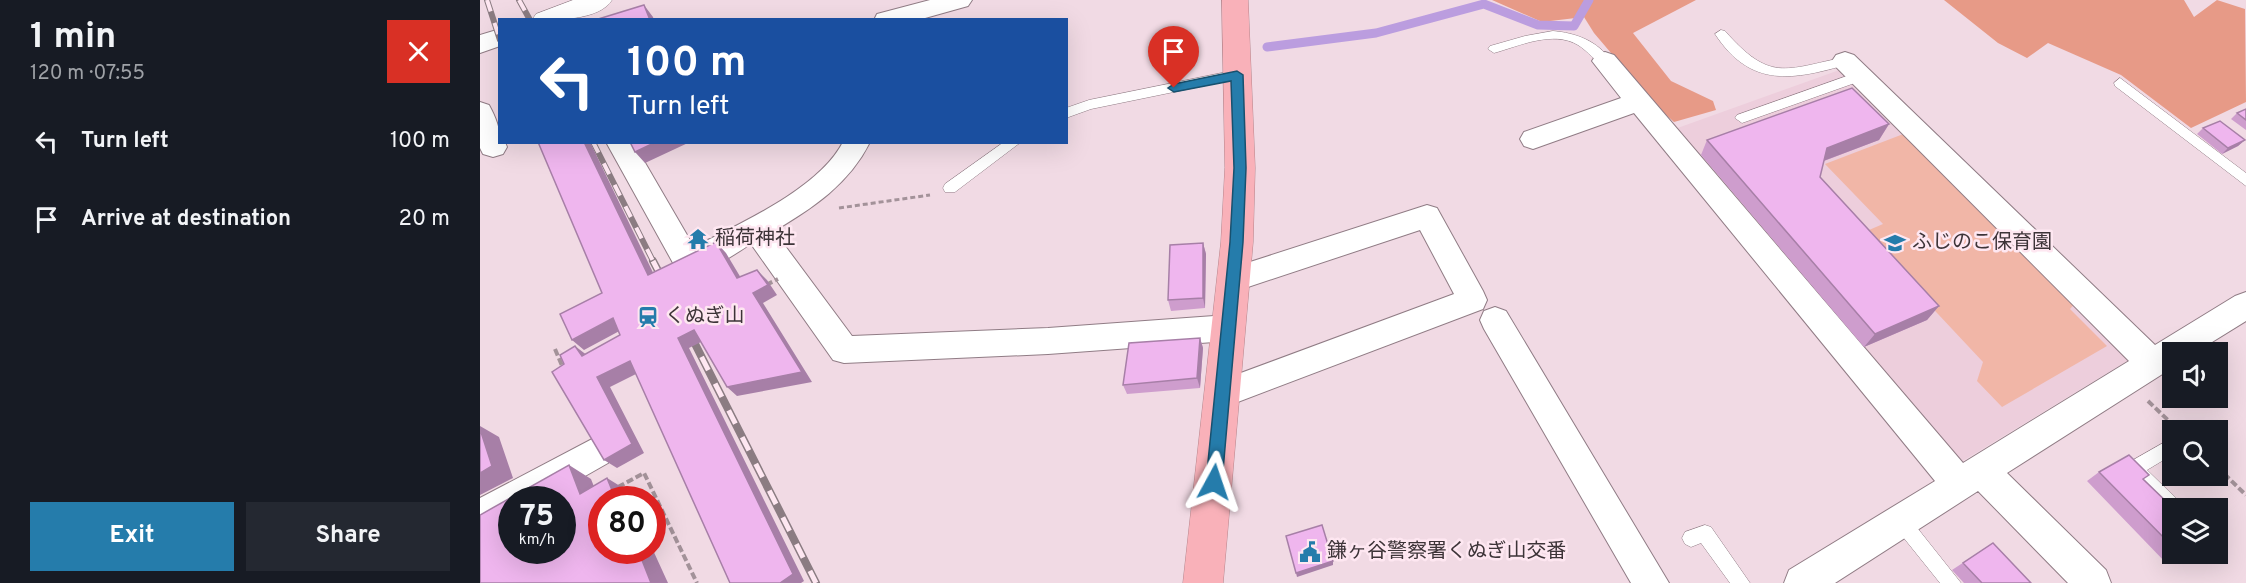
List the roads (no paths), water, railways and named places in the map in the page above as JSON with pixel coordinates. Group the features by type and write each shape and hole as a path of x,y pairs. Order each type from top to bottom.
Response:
{"highway":[{"path":"1203,583 1233,280 1240,168 1236,0"}],"street":[{"path":"550,18 599,0"},
{"path":"893,18 960,0"},
{"path":"480,44 498,38"},
{"path":"1605,61 1970,478 2093,583"},
{"path":"1853,69 2153,364"},
{"path":"1533,139 1639,101"},
{"path":"480,112 493,147"},
{"path":"620,144 688,264 755,228 842,169 855,153 857,144"},
{"path":"1222,394 1472,300 1427,216 1233,280"},
{"path":"755,228 844,350 1048,341 1228,328"},
{"path":"1802,583 2246,305"},
{"path":"1495,320 1651,583"},
{"path":"480,516 596,452"}],"lane":[{"path":"1721,34 1746,61 1771,72 1853,69"},
{"path":"1494,49 1534,37 1574,36 1594,48 1605,61"},
{"path":"1742,118 1853,69"},
{"path":"1068,112 1089,105 1237,75"},
{"path":"2120,83 2246,181"},
{"path":"950,188 1012,144"},
{"path":"2162,452 2134,469 2164,498"},
{"path":"1901,521 1952,583"},
{"path":"1691,538 1705,533 1741,583"}],"waterway":[{"path":"1267,47 1376,33 1484,4 1538,25 1574,26 1589,0"}],"railway":[{"path":"487,0 498,34"},
{"path":"519,0 529,18"},
{"path":"594,144 654,263"},
{"path":"653,261 665,284"},
{"path":"688,330 816,583"}],"place":[{"name":"稲荷神社","path":"698,239"},
{"name":"ふじのこ保育園","path":"1895,243"},
{"name":"くぬぎ山","path":"648,317"},
{"name":"鎌ヶ谷警察署くぬぎ山交番","path":"1310,552"}]}
